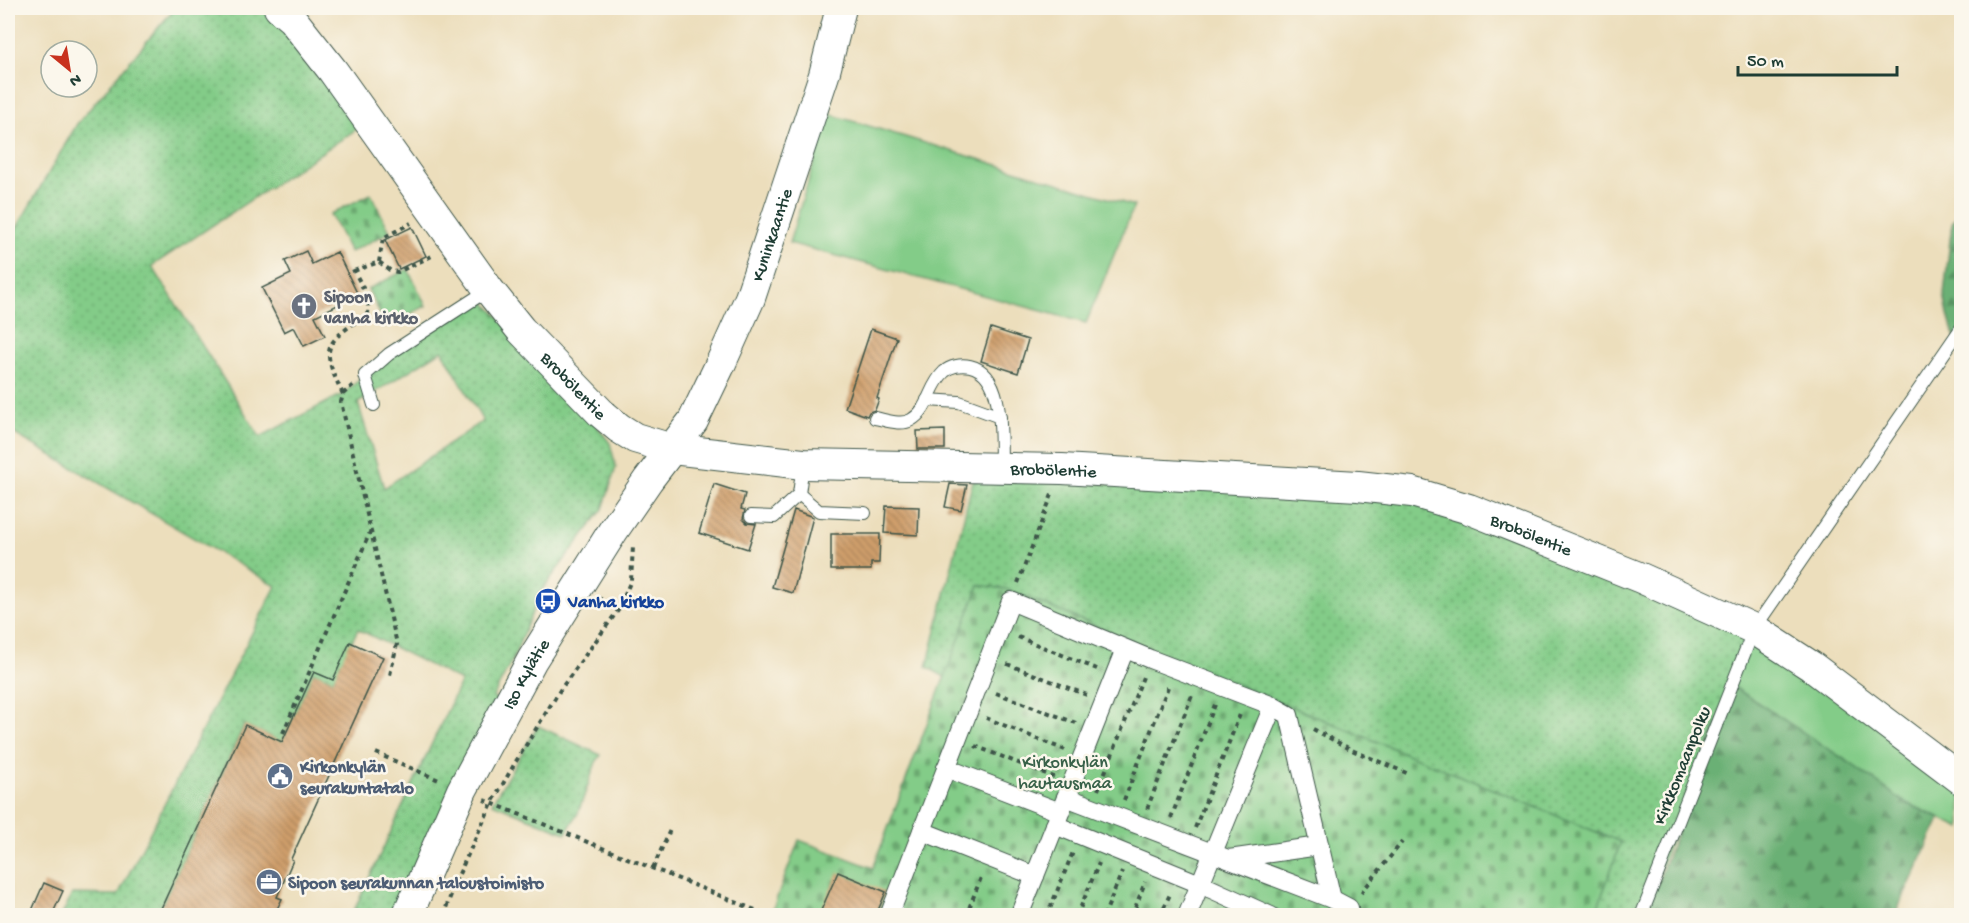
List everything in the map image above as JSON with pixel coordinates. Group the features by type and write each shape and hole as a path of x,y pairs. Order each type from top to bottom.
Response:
{"street":[{"name":"Brobölentie","path":"279,8 292,20 333,71 489,290 521,330 573,385 619,428 635,438 672,449 803,464 1062,469 1358,486 1412,492 1480,513 1641,578 1754,629 1811,666 1962,780"},
{"name":"Kuninkaantie","path":"672,449 693,421 750,298 824,75 841,8"},
{"name":"Iso Kylätie","path":"407,915 462,790 537,651 613,531 672,449"},
{"path":"889,915 1011,602 1281,711"},
{"path":"1019,915 1125,649"},
{"path":"1281,711 1332,899"},
{"path":"1187,915 1200,884 1219,857 1281,711"},
{"path":"946,768 1063,805 1091,807 1332,899 1348,912"},
{"path":"1063,805 1080,835 1271,915"},
{"path":"922,831 1035,876"},
{"path":"1219,857 1319,846"}],"lane":[{"path":"374,405 365,375 389,354 489,290"},
{"name":"Kirkkomaanpolku","path":"1641,915 1754,629 1962,327"},
{"path":"875,418 900,423 909,422 922,412 934,382 946,370 967,365 978,369 987,376 998,402 1001,469"},
{"path":"927,400 958,402 1000,417"},
{"path":"751,516 774,517 799,495 803,464"},
{"path":"799,495 819,511 865,513"}],"path":[{"path":"379,262 383,238 416,220"},
{"path":"379,262 391,271 398,272 455,242"},
{"path":"348,274 379,262"},
{"path":"343,394 333,374 328,354 331,341 368,313 368,299 354,271"},
{"path":"365,375 343,394 341,402 397,644 390,675"},
{"path":"1011,602 1062,469"},
{"path":"283,733 371,530"},
{"name":"Iso Kylätie","path":"443,915 458,876 492,803 560,690 619,609 631,580 634,542"},
{"path":"604,592 600,599 619,609"},
{"path":"1000,629 1115,676"},
{"path":"989,657 1104,702"},
{"path":"1091,807 1150,659"},
{"path":"1117,817 1175,669"},
{"path":"1140,826 1199,678"},
{"path":"978,686 1094,729"},
{"path":"1165,836 1222,688"},
{"path":"1188,845 1247,697"},
{"path":"968,711 1083,756"},
{"path":"1281,711 1354,752 1409,774"},
{"path":"957,739 1063,805"},
{"path":"376,753 492,803 770,915"},
{"path":"653,868 670,830"},
{"path":"1047,915 1080,835"},
{"path":"1348,912 1402,842"},
{"path":"1077,915 1107,846"},
{"path":"1104,915 1129,855"},
{"path":"966,915 988,858"},
{"path":"1132,915 1152,864"},
{"path":"1160,915 1178,875"}],"green space":[{"path":"175,8 279,8 370,120 152,266 260,437 343,394 389,354 484,301 585,410 610,443 616,467 603,509 541,591 513,659 493,697 507,704 407,915 352,915 461,681 358,629 333,680 314,672 282,742 244,725 158,915 62,915 72,894 118,895 276,586 8,430 8,243 77,124","holes":["442,350 483,421 384,488 358,403"]},
{"path":"829,114 1134,206 1086,323 789,243"},
{"path":"371,194 390,232 350,252 330,214"},
{"path":"1961,210 1962,339 1955,339 1944,294 1952,223"},
{"path":"408,269 426,306 386,326 368,289"},
{"path":"973,480 1412,492 1754,629 1641,916 1595,915 1621,842 1006,589 979,585 945,677 927,667"},
{"name":"Kirkonkylän hautausmaa","path":"979,585 1006,589 1621,842 1595,915 770,916 799,840 873,868"},
{"path":"1754,629 1961,780 1961,828 1903,801 1850,763 1732,686"},
{"path":"1732,686 1850,763 1903,801 1940,819 1895,915 1645,916"},
{"path":"538,726 601,755 596,762 578,813 566,833 492,803"}],"building":[{"path":"412,227 426,256 399,269 385,240"},
{"name":"Sipoon vanha kirkko","path":"306,251 312,264 337,252 358,295 315,316 325,336 304,346 294,327 284,332 262,288 291,274 285,261"},
{"path":"991,328 1028,340 1018,373 981,361"},
{"path":"871,329 897,338 875,410 869,412 867,416 845,408"},
{"path":"945,430 945,449 918,449 917,431"},
{"path":"714,484 745,494 741,509 745,510 743,519 747,523 756,524 748,549 699,533"},
{"path":"950,484 967,485 961,510 945,507"},
{"path":"886,506 919,507 918,535 884,533"},
{"path":"794,510 813,517 793,593 772,587"},
{"path":"831,534 880,534 879,563 871,563 871,570 831,570"},
{"name":"Kirkonkylän seurakuntatalo","path":"350,642 383,657 291,859 293,860 277,897 282,899 274,915 158,915 245,725 282,742 314,672 333,680"},
{"path":"838,872 886,892 876,915 819,915"},
{"path":"44,883 63,891 52,915 30,915"}],"place":[{"name":"Sipoon vanha kirkko","path":"304,306"},
{"name":"Vanha kirkko","path":"548,601"},
{"name":"Kirkonkylän seurakuntatalo","path":"280,776"},
{"name":"Sipoon seurakunnan taloustoimisto","path":"269,882"}]}
